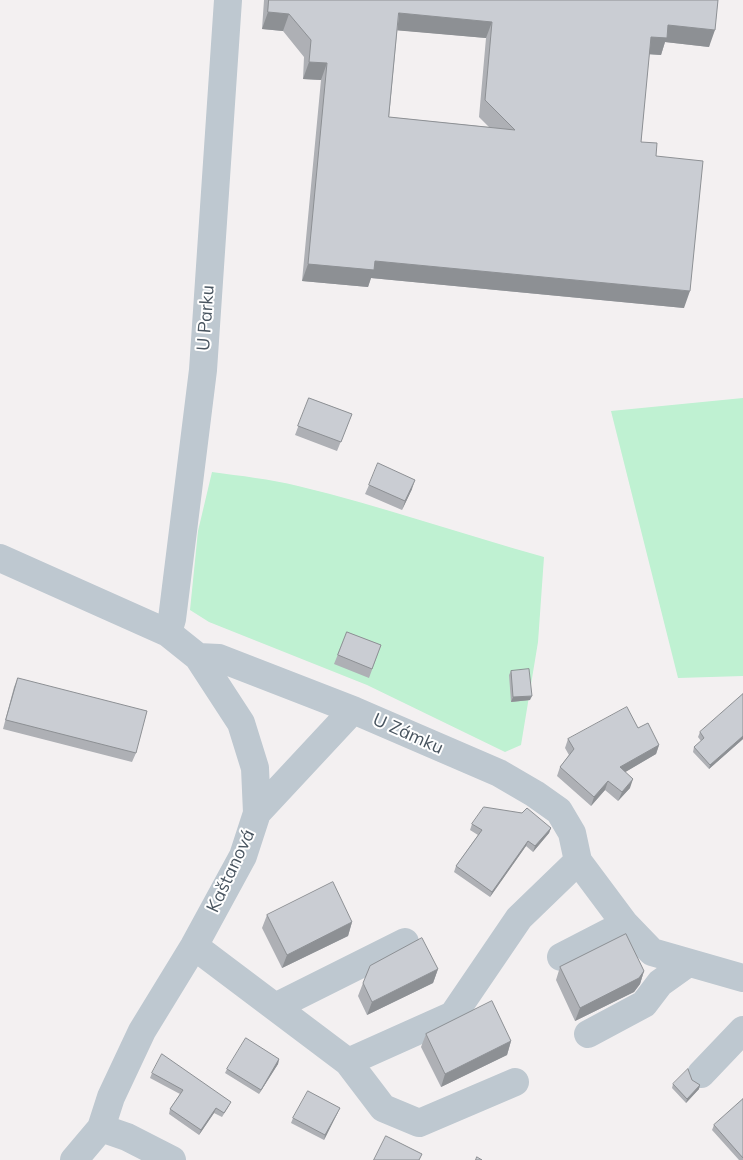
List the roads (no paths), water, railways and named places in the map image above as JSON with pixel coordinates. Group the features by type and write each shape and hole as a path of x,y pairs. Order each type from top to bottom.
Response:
{"street":[{"name":"U Parku","path":"168,633 172,618 203,370 228,0"},
{"name":"Kaštanová","path":"0,558 168,633 198,657 241,723 255,768 257,813 242,856 194,946 142,1031 111,1097 101,1128"},
{"name":"U Zámku","path":"198,657 219,658 353,710 499,773 535,794 559,812 572,833 578,861 625,924 652,952 743,978"},
{"path":"257,813 353,710"},
{"path":"348,1062 453,1015 519,918 578,861"},
{"path":"561,957 625,924"},
{"path":"275,1007 405,942"},
{"path":"194,946 348,1062 383,1108 419,1124 515,1082"},
{"path":"588,1034 644,1004 660,983 688,963"},
{"path":"701,1074 743,1030"},
{"path":"74,1160 101,1128 127,1137 172,1160"}]}
